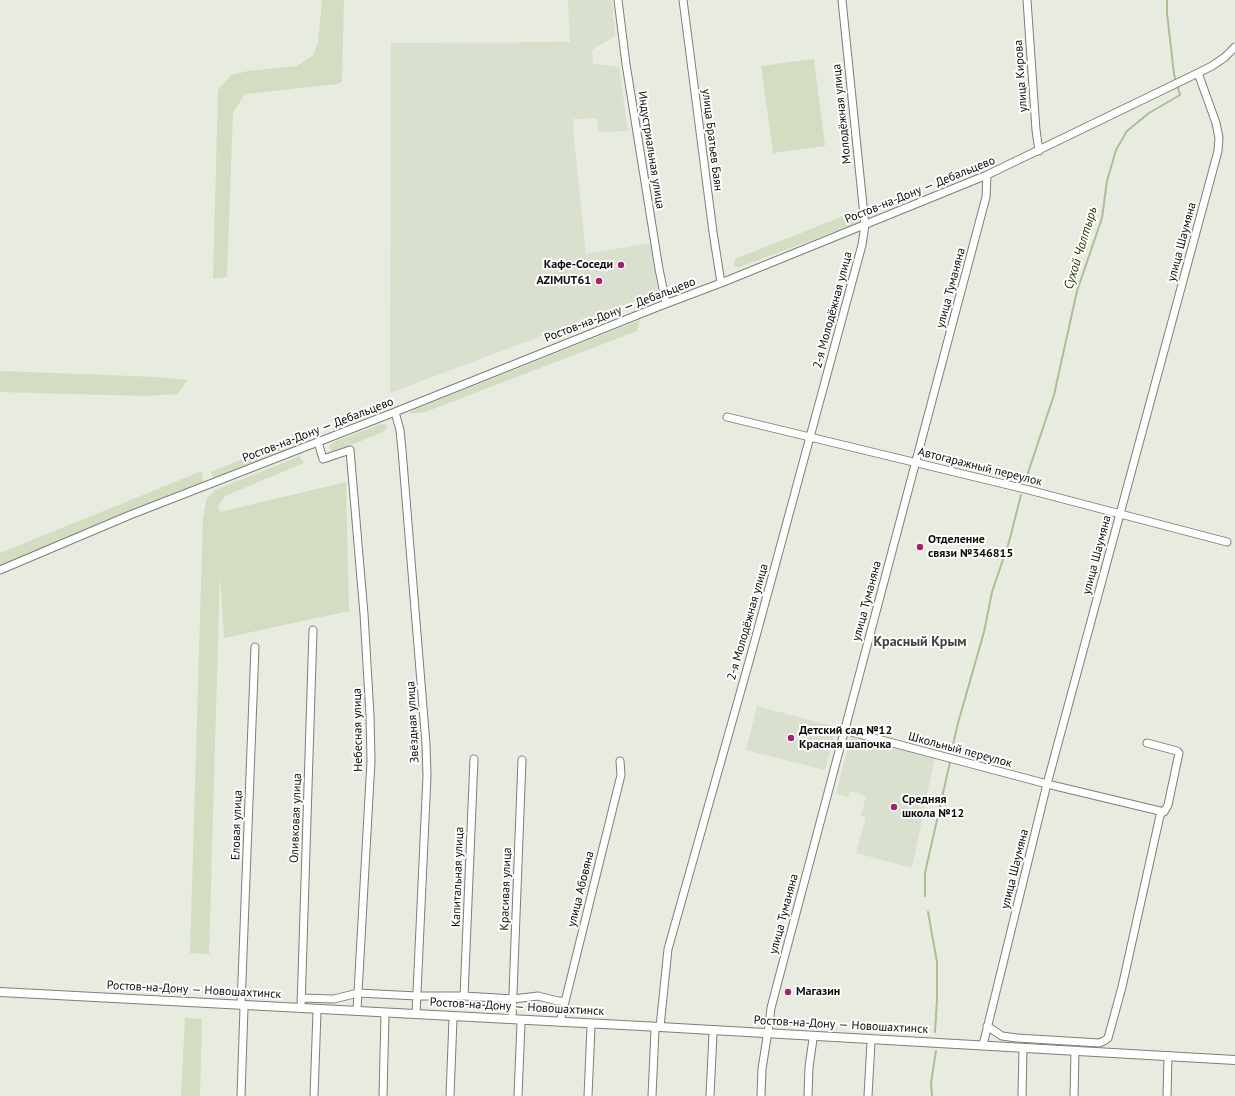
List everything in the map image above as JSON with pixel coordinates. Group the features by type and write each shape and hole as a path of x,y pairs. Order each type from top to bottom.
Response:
{"main road":[{"name":"Ростов-на-Дону — Новошахтинск","path":"0,992 182,1004"},
{"name":"Ростов-на-Дону — Новошахтинск","path":"0,995 591,1027 657,1028 713,1034 767,1035 813,1039 1033,1049"},
{"name":"Ростов-на-Дону — Новошахтинск","path":"243,1007 301,1007 767,1035 983,1045 1075,1052 1235,1060"}],"street":[{"name":"Индустриальная улица","path":"618,0 626,64 659,269 666,303"},
{"name":"улица Братьев Баян","path":"683,0 721,283"},
{"name":"Молодёжная улица","path":"842,0 865,225"},
{"name":"улица Кирова","path":"1027,0 1036,130 1039,151"},
{"name":"Ростов-на-Дону — Дебальцево","path":"0,570 130,515 395,412 666,303 721,283 987,175 1212,66 1225,57 1235,47"},
{"name":"улица Шаумяна","path":"983,1045 1047,784 1218,151 1219,138 1216,123 1198,73"},
{"name":"улица Туманяна","path":"761,1096 763,1063 776,985 986,197 987,175"},
{"name":"2-я Молодёжная улица","path":"652,1096 657,1028 668,949 811,437 862,245 865,225"},
{"name":"Звёздная улица","path":"395,412 400,430 426,744 416,1014"},
{"name":"Автогаражный переулок","path":"727,417 916,462 1227,542"},
{"name":"Небесная улица","path":"318,442 323,459 350,450 364,614 371,761 357,1010"},
{"name":"Оливковая улица","path":"301,1007 313,630"},
{"name":"Еловая улица","path":"242,1096 243,1007 256,647"},
{"name":"Школьный переулок","path":"844,730 1047,784 1161,812"},
{"path":"987,1026 1002,1036 1017,1038 1099,1043 1104,1042 1108,1038 1122,987 1161,812 1164,812 1168,805 1180,753 1147,743"},
{"name":"Капитальная улица","path":"464,996 474,759"},
{"name":"Красивая улица","path":"512,1019 522,760"},
{"name":"улица Абовяна","path":"560,1022 621,775 620,761"},
{"path":"301,998 334,999 358,993 512,999 538,996 565,1001"},
{"path":"314,1096 317,1012"},
{"path":"382,1096 386,1015"},
{"path":"450,1096 453,1019"},
{"path":"518,1096 521,1023"},
{"path":"588,1096 591,1027"},
{"path":"710,1096 713,1034"},
{"path":"808,1096 810,1054 813,1039"},
{"path":"868,1096 871,1042"},
{"path":"1022,1096 1023,1049"},
{"path":"1074,1096 1075,1052"},
{"path":"1167,1096 1168,1056"}],"shaded area":[{"path":"322,0 344,0 342,82 337,84 245,94 233,113 227,277 213,279 218,90 231,75 248,71 297,66 313,55 318,43"},
{"path":"568,0 612,0 615,36 592,50 593,64 619,67 628,131 598,132 597,118 573,119 586,254 650,243 658,292 390,393 391,43 570,42"},
{"path":"814,59 825,146 773,153 761,66"},
{"path":"857,211 861,214 860,220 857,223 740,267 736,267 734,265 734,261 737,258"},
{"path":"640,320 637,331 425,412 408,414 413,410"},
{"path":"0,371 158,377 187,380 178,394 147,396 0,392"},
{"path":"381,424 386,425 387,428 383,432 336,451 332,451 330,448 330,445 334,442"},
{"path":"301,435 304,443 214,479 211,472"},
{"path":"300,456 304,463 225,496 218,507 220,512 346,482 349,611 224,638 220,573 209,954 190,953 203,517 207,498 215,490"},
{"path":"202,471 203,484 0,566 0,553"},
{"name":"Детский сад №12 Красная шапочка","path":"757,706 836,727 825,770 746,750"},
{"name":"Средняя школа №12","path":"851,736 935,757 912,868 856,853 866,817 861,816 866,796 850,791 848,797 836,794"},
{"path":"185,1018 202,1019 200,1096 181,1096"}],"waterway":[{"name":"Сухой Чалтырь","path":"1026,479 1054,395 1077,291 1102,218 1107,181 1116,150 1127,131 1149,113 1180,95 1174,74 1167,13 1167,0"},
{"name":"Сухой Чалтырь","path":"952,749 984,632 992,592 1009,542 1021,495"},
{"name":"Сухой Чалтырь","path":"925,896 925,873 950,762"},
{"name":"Сухой Чалтырь","path":"928,912 937,962 935,1032"},
{"name":"Сухой Чалтырь","path":"932,1096 931,1083 936,1051"}],"place":[{"name":"Кафе-Соседи","path":"621,265"},
{"name":"AZIMUT61","path":"599,281"},
{"name":"Отделение связи №346815","path":"920,547"},
{"name":"Детский сад №12 Красная шапочка","path":"791,738"},
{"name":"Средняя школа №12","path":"894,807"},
{"name":"Магазин","path":"788,992"}],"district":[{"name":"Красный Крым","path":"920,642"}]}
